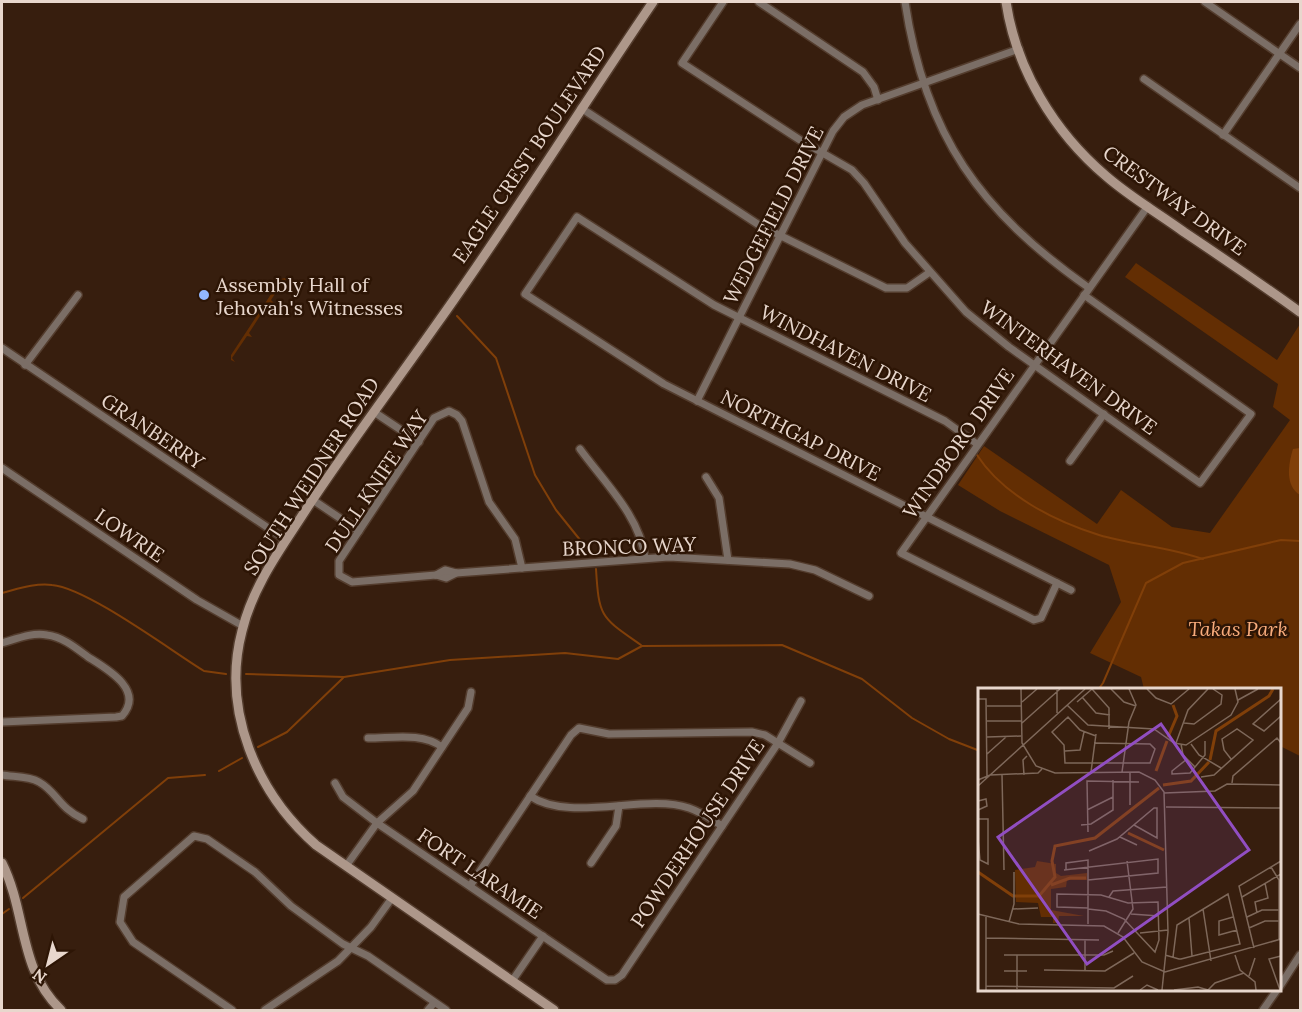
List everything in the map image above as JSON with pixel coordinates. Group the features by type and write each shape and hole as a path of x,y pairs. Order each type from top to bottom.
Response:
{"main road":[{"name":"EAGLE CREST BOULEVARD","path":"436,326 653,2"},
{"name":"CRESTWAY DRIVE","path":"1006,2 1029,77 1050,114 1068,138 1107,177 1300,312"},
{"name":"SOUTH WEIDNER ROAD","path":"436,326 313,500 267,570 243,626 237,660 236,682 243,731 254,764 267,790 298,829 346,866 554,1011"},
{"path":"2,863 14,892 27,954 44,990 61,1011"}],"street":[{"name":"WINTERHAVEN DRIVE","path":"723,2 682,63 858,176 905,243 966,312 1034,365 1200,483 1251,414 1084,295"},
{"path":"759,2 863,72 874,87 878,100"},
{"path":"906,2 911,41 923,84 955,151 976,185 997,212 1027,242 1089,288"},
{"path":"1204,2 1300,68"},
{"path":"1223,135 1300,24"},
{"name":"WEDGEFIELD DRIVE","path":"697,401 823,152 844,117 852,110 1019,49"},
{"path":"1144,79 1300,188"},
{"path":"581,108 728,206 781,236 886,288 907,288 930,272"},
{"name":"WINDBORO DRIVE","path":"1057,583 1041,618 1034,620 901,553 1148,206"},
{"name":"WINDHAVEN DRIVE","path":"525,294 577,217 690,291 945,421 977,444"},
{"path":"25,365 78,294"},
{"name":"NORTHGAP DRIVE","path":"525,294 636,368 925,518 1071,590"},
{"name":"GRANBERRY","path":"2,348 286,540"},
{"name":"DULL KNIFE WAY","path":"339,575 339,561 434,418 449,411 457,415 462,422 489,502 515,539 522,568"},
{"path":"374,412 418,442"},
{"path":"1070,461 1104,414"},
{"path":"580,449 631,518 639,532 645,558"},
{"name":"LOWRIE","path":"2,468 197,600 243,626"},
{"path":"706,477 719,498 728,560"},
{"path":"313,500 359,531"},
{"name":"BRONCO WAY","path":"339,575 352,582 436,575 446,578 456,573 645,558 728,560 802,566 829,576 869,596"},
{"path":"2,643 39,634 54,636 68,643 123,682 128,705 122,716 2,722"},
{"path":"346,866 377,823 413,790 468,708 471,692"},
{"name":"POWDERHOUSE DRIVE","path":"615,980 622,975 778,743 801,700"},
{"path":"470,886 571,735 579,728 609,734 752,732 778,743 810,763"},
{"path":"368,738 422,738 442,747"},
{"path":"2,775 36,780 47,788 67,811 83,819"},
{"name":"FORT LARAMIE","path":"335,783 343,797 377,823 607,980 615,980"},
{"path":"530,796 557,807 675,805 688,807 722,826"},
{"path":"591,863 616,826 619,806"},
{"path":"232,1011 133,942 120,922 124,897 189,839 199,836 255,872 282,899 446,1011"},
{"path":"265,1011 328,969 352,948 392,898"},
{"path":"512,981 543,936"},
{"path":"1281,984 1300,955"},
{"path":"1263,1011 1276,991"},
{"path":"428,1011 434,1003"}],"green space":[{"name":"Takas Park","path":"1136,263 1277,360 1300,324 1300,756 1281,746 1281,688 1144,688 1141,677 1090,653 1121,602 1109,565 1000,511 958,485 984,446 1097,524 1121,490 1172,527 1210,533 1290,420 1273,407 1278,384 1125,277"},
{"path":"285,278 290,282 284,280 271,300 275,304 269,302 249,333 252,337 247,336 232,358 235,362 231,360 231,355 281,279"}],"shaded area":[{"path":"1300,448 1300,495 1292,486 1289,475 1293,449"}],"waterway":[{"path":"457,316 496,358 535,475 556,510 593,556"},
{"path":"977,455 988,469 1015,494 1047,514 1099,535 1203,559"},
{"path":"1099,688 1146,583 1183,563 1281,540 1300,541"},
{"path":"596,569 599,598 605,615 610,622 641,645"},
{"path":"2,593 39,585 52,585 67,589 107,608 204,671 226,674"},
{"path":"246,674 344,677 450,660 565,653 618,659 642,646 782,645 862,679 912,718 949,739 978,750"},
{"path":"258,747 287,732 343,678"},
{"path":"219,771 242,758"},
{"path":"23,898 168,778 205,775"},
{"path":"2,914 9,909"}],"place":[{"name":"Assembly Hall of Jehovah's Witnesses","path":"204,295"}]}
